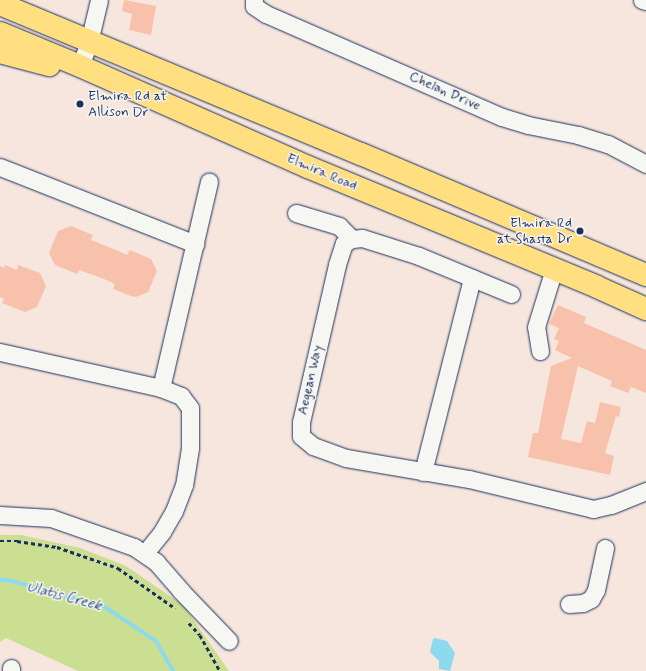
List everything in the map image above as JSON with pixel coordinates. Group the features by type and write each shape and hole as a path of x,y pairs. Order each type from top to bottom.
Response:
{"main road":[{"path":"0,4 361,154 646,275"},
{"name":"Elmira Road","path":"0,33 308,167 554,269 646,309"},
{"path":"0,52 43,64 88,70"}],"street":[{"path":"88,70 89,42 99,0"},
{"name":"Chelan Drive","path":"254,0 254,6 266,14 502,117 528,125 578,134 608,144 646,164"},
{"path":"642,0 646,1"},
{"path":"0,167 195,244"},
{"path":"161,388 209,181"},
{"path":"296,213 340,226 352,239 362,238 419,256 511,294"},
{"name":"Aegean Way","path":"352,239 344,244 337,264 301,422 302,436 313,446 346,458 469,479 593,508 611,505 646,491"},
{"path":"540,351 536,327 554,269"},
{"path":"423,472 472,278"},
{"path":"0,352 161,388 181,396 190,408 190,448 184,485 174,511 162,532 144,554"},
{"path":"0,515 51,518 134,547 156,562 181,591 229,641"},
{"path":"569,604 583,603 591,599 596,590 605,548"}],"path":[{"path":"0,541 18,541 57,547 118,568 178,610"},
{"path":"187,620 200,635 220,671"}],"green space":[{"path":"0,535 21,535 80,548 126,566 183,605 229,671 78,671 6,638 0,642"}],"water":[{"path":"435,638 447,641 455,653 450,671 439,669 439,661 430,652 433,639"}],"building":[{"path":"124,0 156,6 151,35 129,30 132,14 122,11"},
{"path":"71,226 93,235 91,240 127,255 130,250 151,259 157,271 148,292 136,297 131,296 113,289 115,284 104,279 79,270 77,274 55,265 49,253 58,231"},
{"path":"5,265 17,270 18,265 40,273 46,286 37,307 25,312 2,303 4,299 0,297 0,266 4,268"},
{"path":"558,305 586,317 584,323 646,350 646,393 631,387 628,393 610,386 612,381 578,366 561,439 581,443 587,421 595,423 600,402 621,407 619,417 616,416 605,453 614,456 610,475 528,457 533,433 538,433 551,366 572,358 555,350 559,341 554,339 559,328 549,324"}],"waterway":[{"name":"Ulatis Creek","path":"0,580 8,580 105,607 156,641 173,671"}],"place":[{"name":"Elmira Rd at Allison Dr","path":"80,104"},
{"name":"Elmira Rd at Shasta Dr","path":"580,231"}]}
